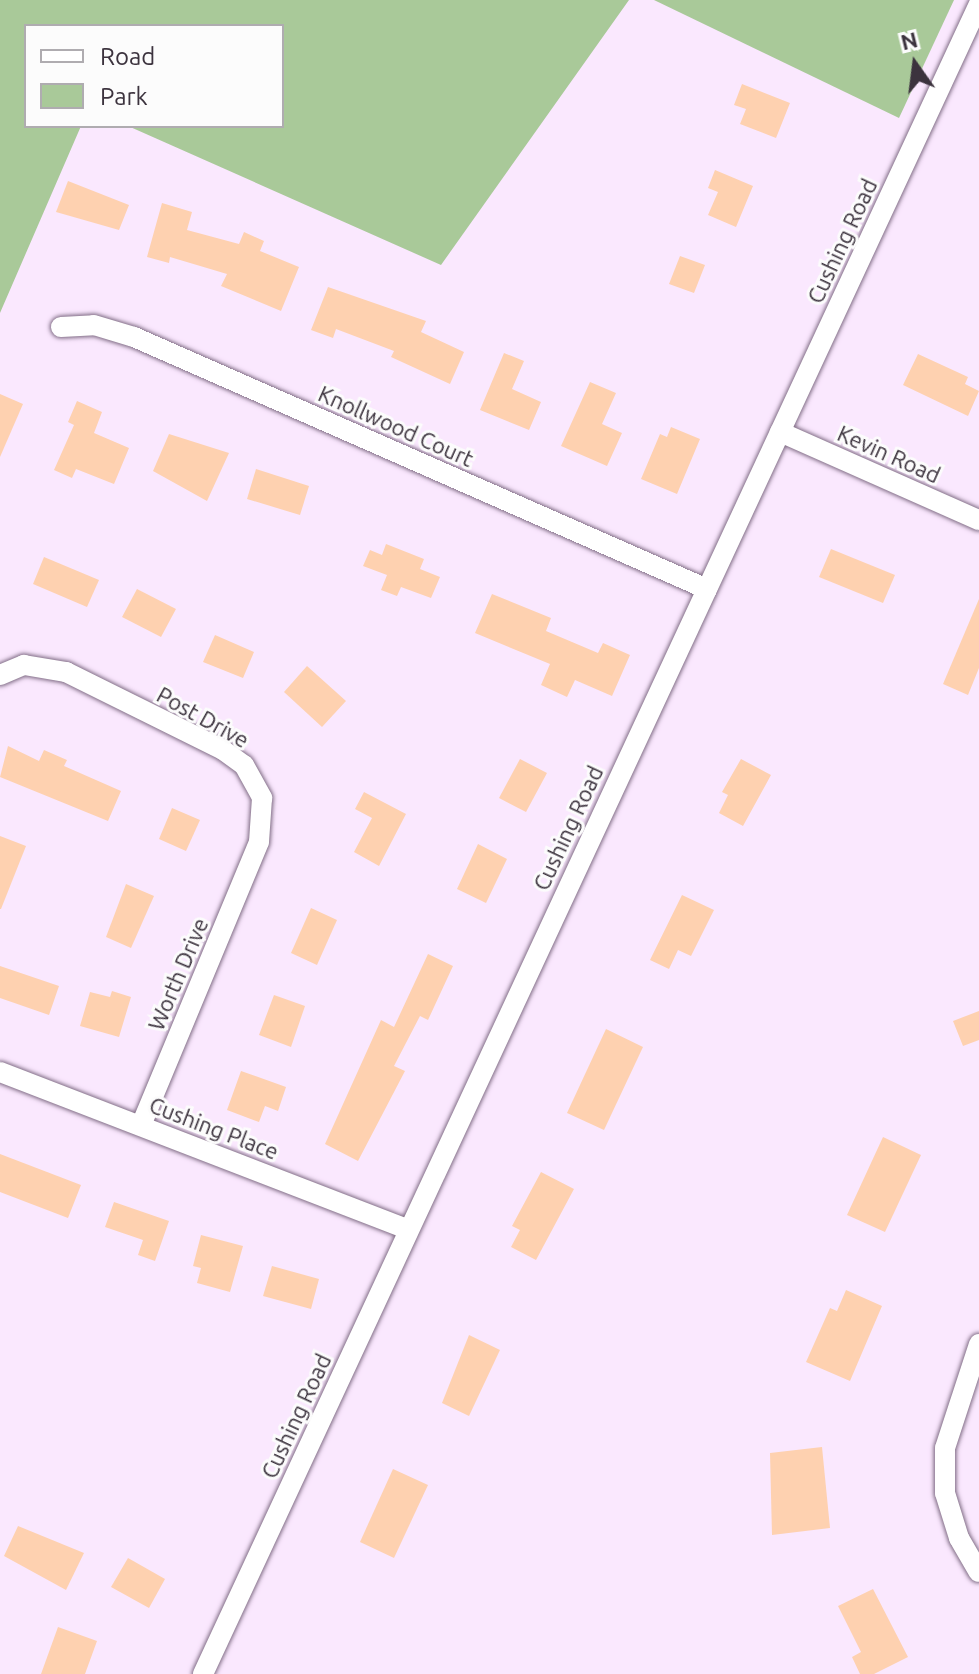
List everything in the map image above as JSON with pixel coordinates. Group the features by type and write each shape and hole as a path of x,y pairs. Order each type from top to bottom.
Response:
{"street":[{"name":"Cushing Road","path":"203,1674 978,9"},
{"name":"Knollwood Court","path":"61,327 94,325 134,337 707,589"},
{"name":"Kevin Road","path":"780,432 979,520"},
{"name":"Post Drive","path":"0,675 24,665 66,672 244,765 262,798 259,842"},
{"name":"Worth Drive","path":"141,1125 259,842"},
{"name":"Cushing Place","path":"0,1072 409,1230"},
{"path":"979,1344 945,1448 945,1493 959,1538 979,1572"}],"green space":[{"path":"0,0 629,0 441,265 133,128 284,128 284,24 24,24 24,128 80,128 0,313"},
{"path":"654,0 954,0 899,118"}],"building":[{"path":"742,84 790,103 776,138 740,124 746,109 734,105"},
{"path":"715,170 753,186 736,227 708,215 718,192 708,188"},
{"path":"68,181 129,205 119,230 56,212"},
{"path":"162,203 192,212 187,230 239,244 244,232 264,241 260,251 299,267 281,311 221,286 227,274 170,257 169,263 147,257"},
{"path":"680,256 705,265 694,293 669,284"},
{"path":"328,287 426,321 421,332 464,352 450,384 391,357 394,351 336,329 333,338 311,330"},
{"path":"504,353 524,361 512,389 541,402 529,430 480,410"},
{"path":"918,354 968,377 965,384 979,391 968,416 903,385"},
{"path":"590,382 616,393 602,424 622,433 607,466 561,446"},
{"path":"0,394 23,404 0,457"},
{"path":"77,401 102,412 94,433 129,448 114,484 76,469 72,478 54,470 74,425 68,422"},
{"path":"671,427 700,439 677,494 641,479 660,434 667,437"},
{"path":"169,434 229,453 207,501 153,471"},
{"path":"256,469 309,486 300,515 247,499"},
{"path":"386,544 424,559 420,569 440,577 431,598 401,587 397,596 381,590 387,575 363,566 370,550 382,555"},
{"path":"831,549 895,575 883,603 819,577"},
{"path":"44,557 99,580 87,607 33,584"},
{"path":"137,589 176,609 161,637 122,617"},
{"path":"492,594 551,618 546,631 598,653 603,643 630,655 612,696 575,680 567,697 541,685 550,664 475,633"},
{"path":"979,599 979,668 968,695 943,684"},
{"path":"215,635 254,652 243,678 203,662"},
{"path":"307,666 346,701 322,727 284,692"},
{"path":"8,746 39,761 44,750 67,760 64,766 121,791 108,821 0,777"},
{"path":"520,759 547,773 526,812 499,798"},
{"path":"741,759 771,775 743,826 719,813 728,795 722,792"},
{"path":"364,792 406,814 379,866 354,852 372,818 355,809"},
{"path":"172,808 200,820 186,851 159,839"},
{"path":"0,836 26,846 1,909 0,909"},
{"path":"478,844 507,859 486,903 457,889"},
{"path":"126,884 154,896 131,948 106,937"},
{"path":"682,895 714,910 691,956 678,950 669,969 650,960"},
{"path":"311,908 337,920 317,965 291,953"},
{"path":"428,954 453,966 428,1020 420,1016 394,1066 405,1071 358,1161 325,1144 381,1020 394,1027"},
{"path":"0,966 59,986 49,1015 0,998"},
{"path":"112,991 131,997 119,1037 80,1026 90,992 110,997"},
{"path":"274,995 305,1006 291,1047 259,1035"},
{"path":"979,1011 979,1040 963,1046 953,1021"},
{"path":"606,1029 643,1047 604,1130 567,1113"},
{"path":"241,1071 286,1087 278,1111 265,1106 259,1122 227,1110"},
{"path":"883,1137 921,1155 885,1232 847,1215"},
{"path":"0,1154 81,1185 68,1218 0,1192"},
{"path":"541,1172 574,1189 536,1260 511,1247 520,1230 512,1226"},
{"path":"114,1202 169,1221 155,1261 138,1255 143,1240 105,1227"},
{"path":"201,1235 243,1246 230,1292 197,1283 201,1268 193,1266"},
{"path":"272,1266 319,1279 311,1309 263,1296"},
{"path":"846,1290 882,1306 850,1381 806,1362 830,1308 837,1311"},
{"path":"469,1335 500,1350 469,1416 442,1403"},
{"path":"822,1447 830,1528 772,1535 770,1453"},
{"path":"393,1469 428,1485 394,1558 360,1542"},
{"path":"18,1526 84,1553 66,1590 4,1556"},
{"path":"128,1558 165,1579 149,1608 111,1587"},
{"path":"873,1589 908,1657 874,1674 860,1674 852,1657 861,1652 838,1606"},
{"path":"58,1627 97,1641 85,1674 41,1674"}]}
